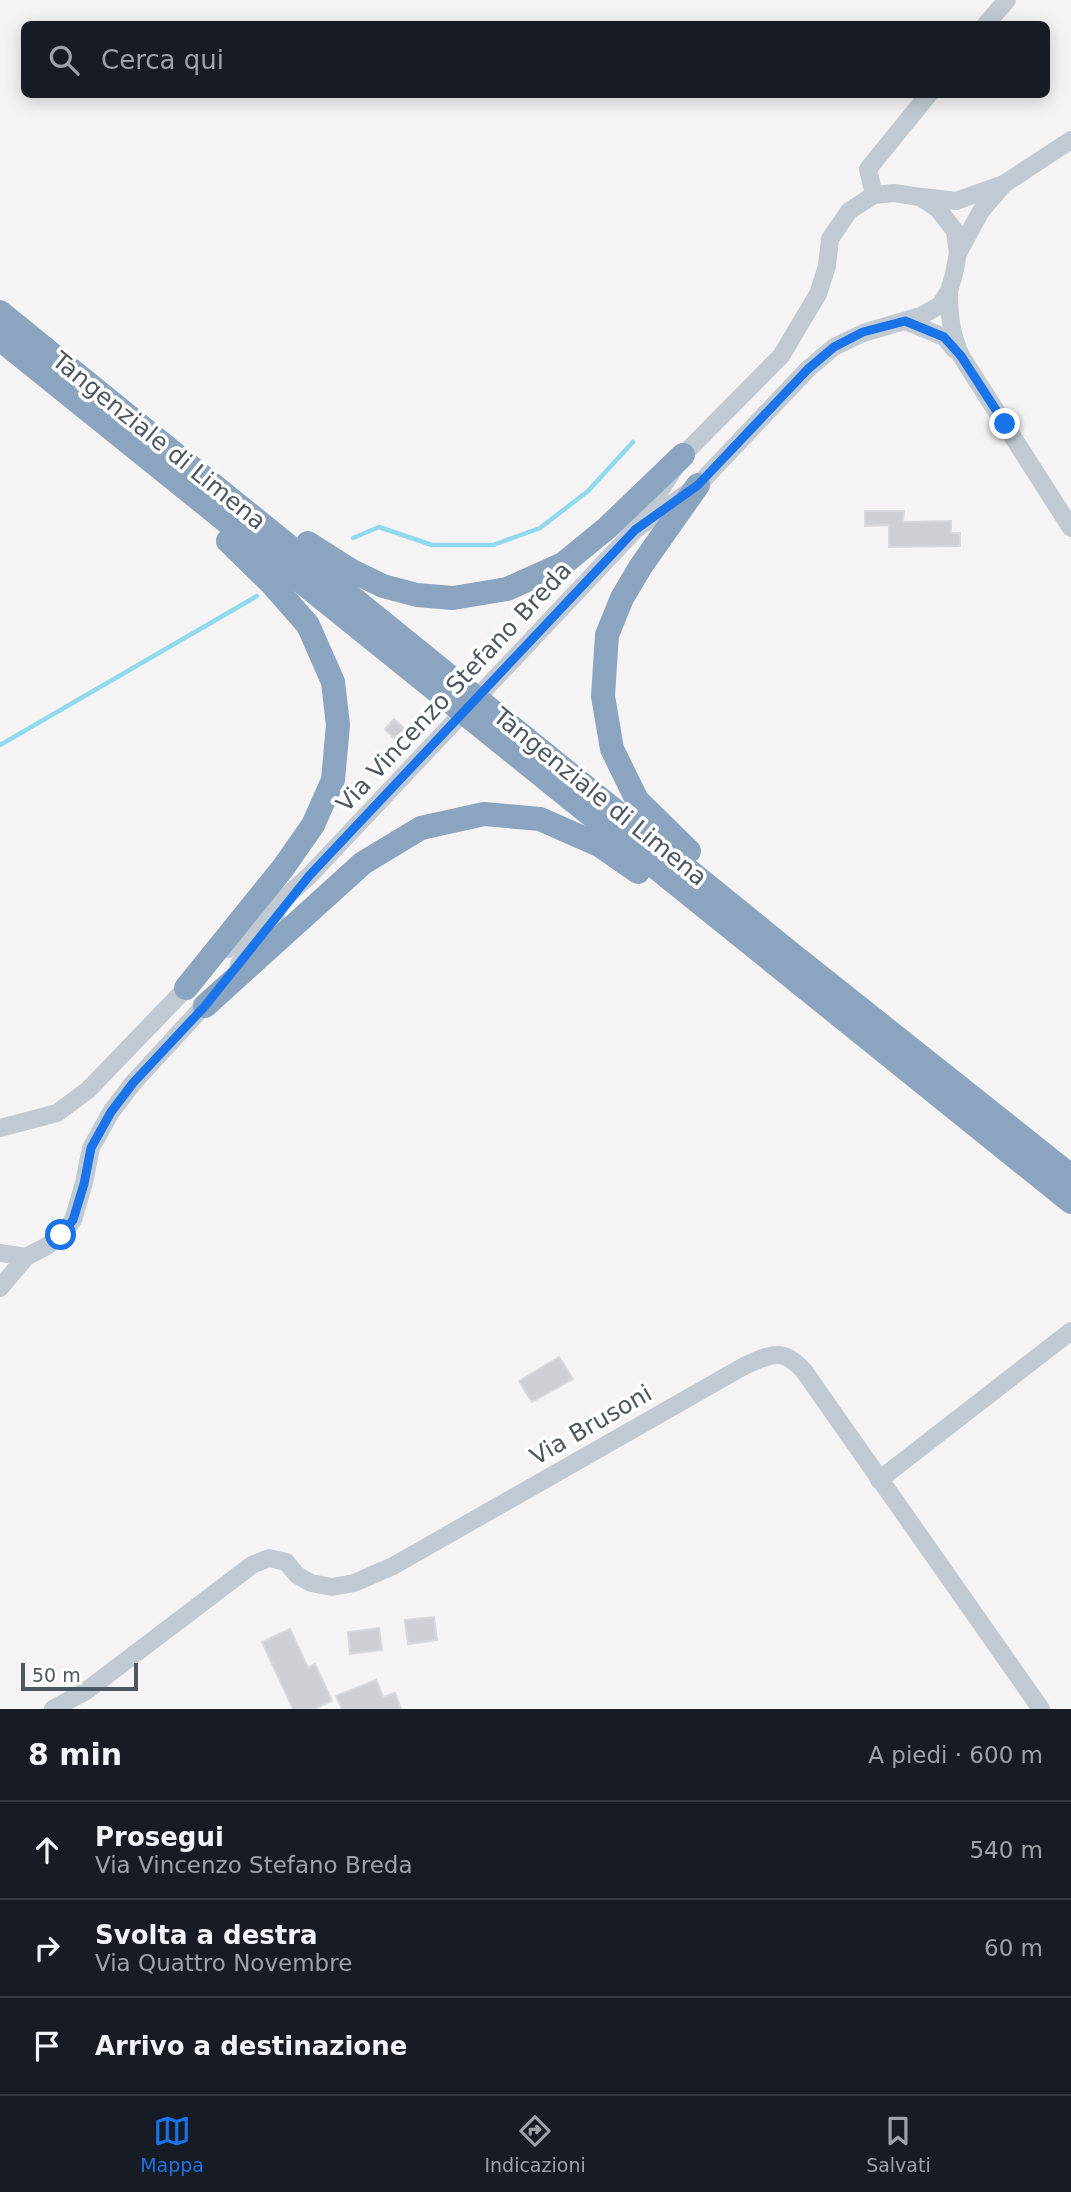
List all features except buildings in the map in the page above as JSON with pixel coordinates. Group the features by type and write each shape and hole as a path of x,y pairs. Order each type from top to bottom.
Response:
{"highway":[{"name":"Tangenziale di Limena","path":"0,312 104,409 456,694 788,951 1071,1176"},
{"name":"Tangenziale di Limena","path":"0,339 104,409"},
{"path":"104,409 172,439 313,546 352,571 383,586 417,595 453,598 507,589 563,564 607,528 683,455"},
{"path":"104,409 150,475 232,545 309,625 333,682 338,725 333,780 313,825 283,869 186,988"},
{"path":"698,485 641,566 622,598 607,635 603,696 612,749 637,800 788,951"},
{"name":"Tangenziale di Limena","path":"485,717 808,991 1071,1202"},
{"path":"205,1006 363,863 421,828 484,814 540,819 599,845 664,890 730,943 808,991"}],"street":[{"path":"989,21 1007,0"},
{"path":"926,98 868,169 874,195 894,193 956,201 1004,184 1071,140"},
{"path":"961,356 949,318 948,291 958,253 981,211 1004,184"},
{"name":"Via Vincenzo Stefano Breda","path":"0,1128 57,1113 88,1090 186,988 309,876 635,530 683,455 781,356 818,294 827,266 831,239 849,211 874,195"},
{"path":"919,197 938,209 955,232 958,253"},
{"name":"Via Vincenzo Stefano Breda","path":"635,530 698,485 808,369 834,347 863,332 921,316 940,305 948,291"},
{"path":"905,321 944,337 961,356 1071,528"},
{"name":"Via Vincenzo Stefano Breda","path":"0,1288 26,1257 61,1235 73,1220 91,1148 111,1112 133,1083 205,1006 309,876"},
{"path":"0,1253 26,1257"},
{"path":"879,1480 1071,1331"},
{"name":"Via Brusoni","path":"53,1709 86,1690 252,1565 269,1558 286,1562 297,1575 312,1583 332,1587 354,1583 393,1566 746,1365 766,1356 781,1355 793,1358 804,1371 1041,1709"}],"waterway":[{"path":"353,538 379,527 432,545 493,545 540,528 588,491 633,442"},
{"path":"0,745 257,596"}],"route":[{"path":"61,1235 73,1220 91,1148 111,1112 133,1083 205,1006 309,876 635,530 698,485 808,369 834,347 863,332 905,321 944,337 961,356 1005,424"}]}
